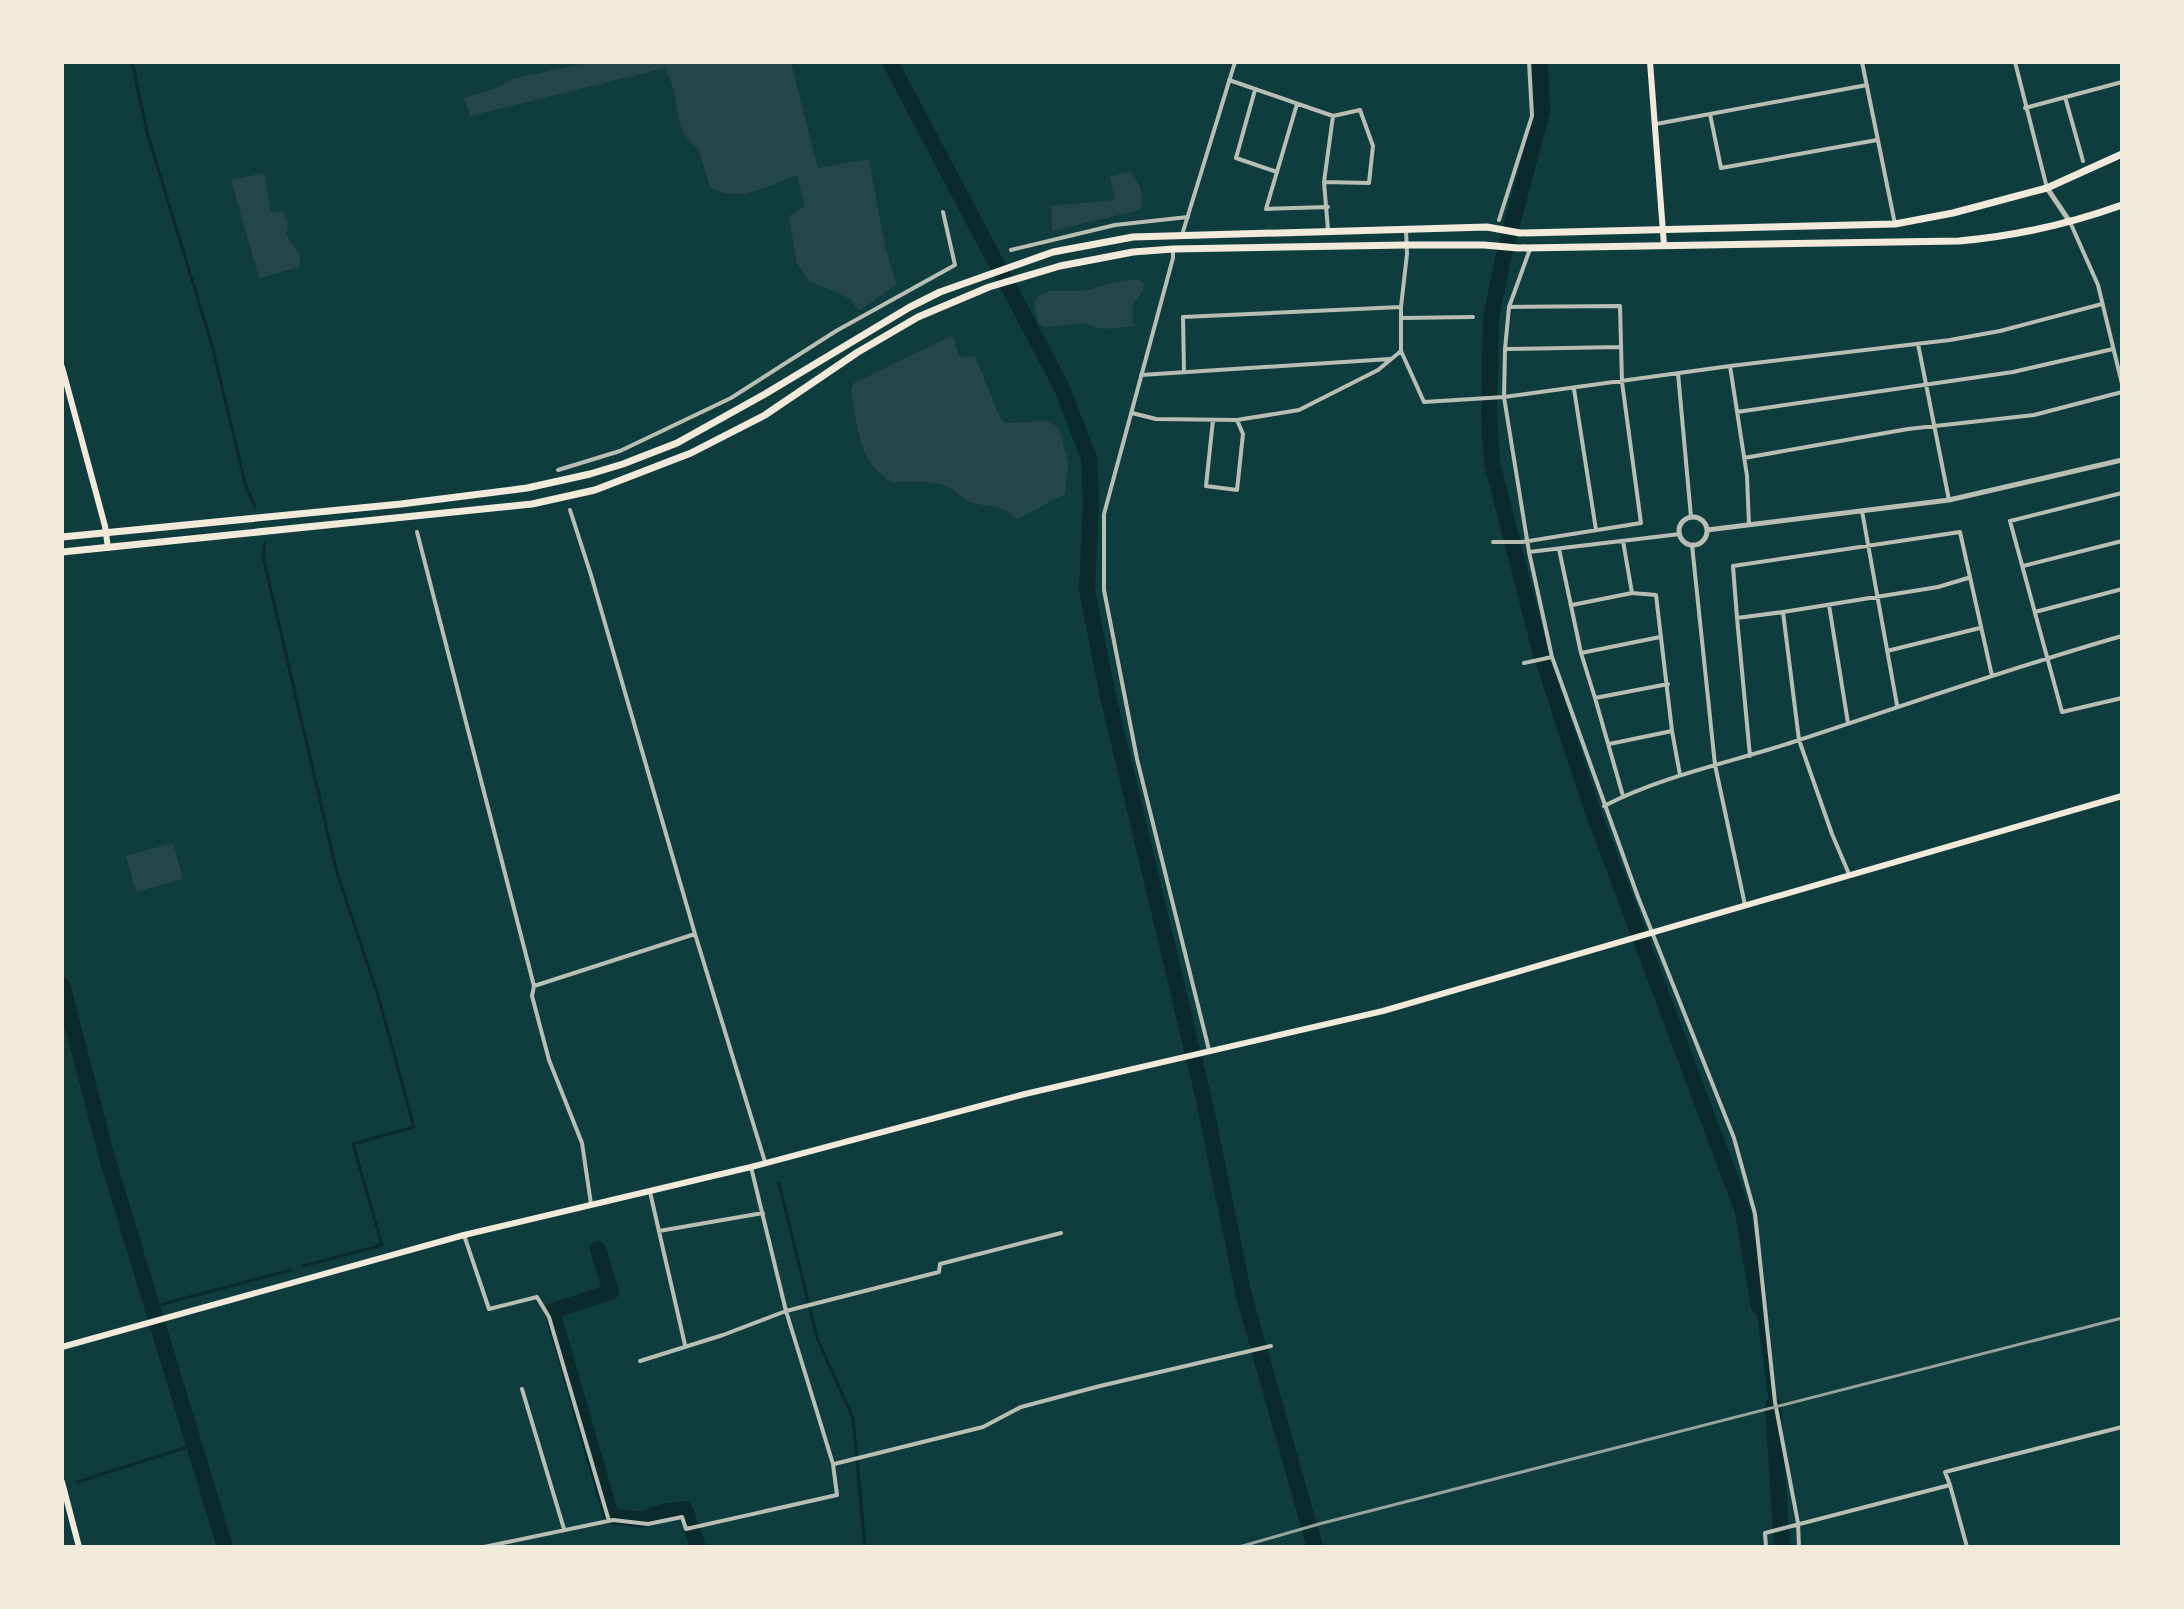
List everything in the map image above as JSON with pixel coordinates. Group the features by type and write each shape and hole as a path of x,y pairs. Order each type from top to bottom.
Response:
{"highway":[{"path":"62,537 417,502 527,488 601,471 677,443 910,307 984,275 1053,252 1133,237 1487,227 1520,233 1895,224 1953,213 2047,188 2122,154"},
{"path":"62,552 532,504 595,490 691,453 753,421 918,317 989,287 1060,266 1133,252 1407,245 1530,248 1959,241 2014,235 2070,222 2122,205"}],"main road":[{"path":"1650,62 1664,245"},
{"path":"62,367 108,548"},
{"path":"62,1347 464,1235 751,1167 1177,1057 1383,1011 2122,796"},
{"path":"62,1482 79,1547"}],"street":[{"path":"1182,235 1235,62"},
{"path":"1499,220 1532,116 1529,62"},
{"path":"1862,62 1895,224"},
{"path":"2015,62 2047,188 2070,222 2098,285 2113,349 2120,364 2122,384"},
{"path":"1229,80 1333,116 1360,110 1373,146 1369,183 1324,182"},
{"path":"2025,108 2122,82"},
{"path":"1656,124 1867,85"},
{"path":"1255,89 1236,158 1277,172"},
{"path":"2065,97 2083,161"},
{"path":"1297,104 1266,209 1328,207"},
{"path":"1710,114 1721,168 1877,140"},
{"path":"1328,230 1324,182 1333,116"},
{"path":"558,470 620,451 731,398 836,331 955,265 943,212"},
{"path":"1011,250 1115,225 1188,217"},
{"path":"1406,229 1401,351 1424,402 1574,389 1730,366 1918,344 2000,331 2102,304"},
{"path":"1530,248 1509,307 1502,397 1524,542 1529,552 1552,657 1652,933 1734,1138 1755,1214 1775,1402 1798,1523 1799,1547"},
{"path":"1173,249 1104,514 1104,590 1137,759 1206,1051"},
{"path":"1494,542 1524,542 1641,523 1622,382 1620,306 1509,307"},
{"path":"1184,371 1183,317 1401,307"},
{"path":"1401,318 1473,317"},
{"path":"1918,344 1949,500"},
{"path":"1505,349 1621,347"},
{"path":"1737,412 2013,372 2113,349"},
{"path":"1132,413 1156,419 1237,420 1299,410 1378,370 1401,351"},
{"path":"1141,375 1391,359"},
{"path":"1730,366 1744,458 1749,525"},
{"path":"1678,373 1691,517"},
{"path":"1574,389 1596,530"},
{"path":"1744,458 1908,429 2034,415 2122,392"},
{"path":"1213,420 1206,486 1237,490 1243,434 1237,420"},
{"path":"1707,530 1949,500 2122,460"},
{"path":"2122,493 2010,521 2062,712 2122,698"},
{"path":"570,510 765,1162"},
{"path":"1862,511 1897,706"},
{"path":"1691,517 1700,519 1707,530"},
{"path":"1691,517 1681,525 1680,534 1684,542 1692,545 1703,541 1707,530"},
{"path":"417,532 534,986 532,996 549,1060 582,1143 591,1204"},
{"path":"1750,756 1733,566 1960,532 1992,676"},
{"path":"1529,552 1680,534"},
{"path":"1623,541 1632,593"},
{"path":"2023,566 2122,541"},
{"path":"1692,545 1715,765 1745,905"},
{"path":"1559,549 1581,653 1623,796"},
{"path":"1737,618 1938,587 1968,578"},
{"path":"2035,612 2122,589"},
{"path":"1571,605 1632,593 1656,595 1680,775"},
{"path":"1829,605 1848,723"},
{"path":"1783,612 1799,740 1849,874"},
{"path":"1887,651 1980,628"},
{"path":"1604,806 1680,775 1750,756 2048,657 2122,636"},
{"path":"1581,653 1660,637"},
{"path":"1524,663 1552,657"},
{"path":"1595,698 1668,684"},
{"path":"1609,744 1672,731"},
{"path":"534,986 695,934"},
{"path":"484,1547 609,1521 648,1524 676,1516 682,1517 686,1529 837,1495 833,1464 786,1311 751,1167"},
{"path":"650,1192 685,1345"},
{"path":"659,1231 764,1213"},
{"path":"640,1361 786,1311 939,1272 940,1264 1061,1233"},
{"path":"464,1235 489,1309 537,1297 549,1317 609,1521"},
{"path":"833,1464 983,1427 1021,1407 1271,1346"},
{"path":"522,1389 564,1529"},
{"path":"1967,1547 1945,1472 2122,1427"},
{"path":"1766,1547 1765,1533 1950,1485"},
{"path":"62,1522 72,1519"}],"shaded area":[{"path":"591,62 791,62 818,168 869,159 884,238 897,284 860,310 851,299 809,281 797,264 789,216 805,206 797,175 743,194 721,192 710,187 698,148 687,138 681,126 666,68 470,116 464,98 500,87 511,79"},
{"path":"1130,172 1141,190 1140,210 1052,231 1051,206 1115,200 1110,176"},
{"path":"264,173 271,213 283,211 288,223 286,235 297,250 300,262 299,267 259,278 231,180"},
{"path":"1139,279 1144,284 1133,305 1135,326 1103,329 1083,323 1044,327 1038,323 1034,303 1037,297 1049,291 1084,291"},
{"path":"953,335 960,358 975,356 1000,418 1005,423 1047,421 1059,428 1068,463 1065,494 1017,519 998,507 968,501 944,485 893,483 872,465 861,442 851,389 854,383"},
{"path":"173,843 183,879 136,892 126,856"},
{"path":"1759,1285 1777,1426 1772,1424 1753,1286"},
{"path":"1300,1491 1317,1547 1312,1547 1295,1493"}],"waterway":[{"path":"132,62 148,136 212,345 246,487 255,506"},
{"path":"890,62 1061,386 1089,458 1091,501 1087,590 1107,692 1204,1100 1244,1296 1315,1547"},
{"path":"1540,62 1542,112 1504,254 1491,318 1489,416 1492,463 1541,654 1593,812 1743,1212 1759,1307"},
{"path":"265,543 263,556 337,873 379,999 414,1127 353,1144 382,1245 303,1266"},
{"path":"62,985 108,1161 225,1547"},
{"path":"779,1183 817,1338 853,1418 865,1547"},
{"path":"598,1249 611,1292 552,1311 611,1516 641,1520 663,1512 685,1509 698,1547"},
{"path":"152,1307 291,1270"},
{"path":"1773,1405 1782,1547"},
{"path":"77,1482 194,1445"}],"railway":[{"path":"1239,1547 2122,1318"}]}
